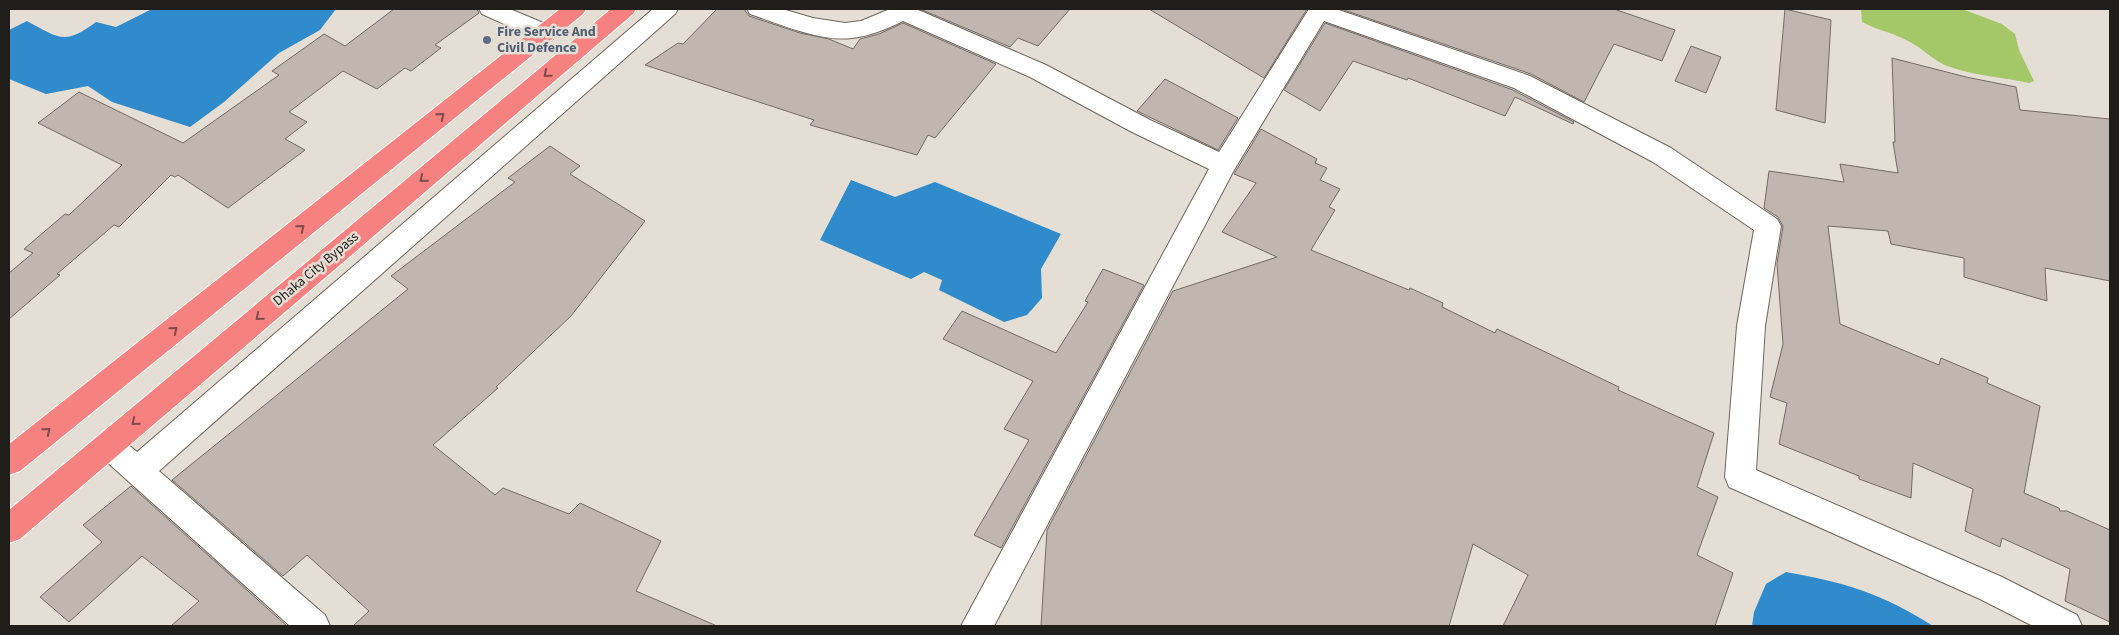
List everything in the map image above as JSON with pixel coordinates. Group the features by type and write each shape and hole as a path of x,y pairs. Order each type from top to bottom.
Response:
{"highway":[{"path":"9,462 575,9"},
{"name":"Dhaka City Bypass","path":"9,529 625,9"}],"street":[{"path":"490,9 546,33"},
{"path":"138,470 667,9"},
{"path":"758,9 844,31 867,28 903,12 1038,71 1141,126 1224,165"},
{"path":"977,626 1224,165 1320,10 1522,82 1662,155 1768,226 1751,326 1740,477 1991,588 2066,626"},
{"path":"108,445 314,626"}],"green space":[{"path":"1861,9 1962,9 2002,24 2015,34 2019,50 2034,81 2029,83 1960,70 1944,65 1908,41 1862,22"}],"water":[{"path":"152,9 336,9 320,30 279,53 224,102 190,127 112,102 88,86 46,94 9,79 9,30 27,21 54,35 69,37 85,30 96,22 116,27"},
{"path":"851,180 895,197 935,182 1061,234 1041,269 1042,298 1027,315 1004,322 939,290 942,280 924,272 911,279 820,240"},
{"path":"1786,572 1845,585 1880,597 1933,626 1752,626 1754,612 1766,584"}],"building":[{"path":"394,9 477,9 479,13 435,45 441,48 411,71 405,68 377,89 343,71 289,112 307,122 285,139 305,150 228,208 178,175 175,177 171,175 119,227 114,225 57,274 60,275 9,319 9,273 33,253 24,249 65,214 69,215 122,165 38,123 79,92 183,143 279,75 272,71 324,34 345,46"},
{"path":"717,9 744,9 749,16 800,33 829,39 853,49 860,39 879,34 903,23 996,64 935,138 928,135 917,155 810,125 814,120 645,65 678,43 683,44"},
{"path":"920,9 1070,9 1038,46 1018,38 1010,47"},
{"path":"1149,9 1307,9 1264,78"},
{"path":"1341,9 1614,9 1675,30 1662,61 1614,44 1584,102 1531,74"},
{"path":"1785,9 1831,20 1825,123 1776,110"},
{"path":"1325,23 1513,90 1574,122 1573,124 1515,97 1505,116 1408,78 1407,80 1353,61 1320,111 1284,90"},
{"path":"1691,46 1721,57 1706,93 1675,81"},
{"path":"1892,58 1966,77 2016,87 2020,110 2110,119 2110,281 2045,268 2047,301 1964,277 1964,258 1891,244 1888,231 1828,226 1840,324 1939,365 1941,358 1988,378 1987,383 2040,406 2024,493 2059,508 2060,511 2067,511 2110,530 2110,622 2065,601 2070,569 2002,538 2000,547 1965,531 1973,489 1913,463 1911,498 1859,479 1859,476 1779,444 1787,403 1770,397 1783,344 1777,264 1783,226 1778,217 1764,208 1769,171 1844,182 1840,164 1898,173 1893,142 1895,142"},
{"path":"1165,79 1238,118 1218,150 1137,111"},
{"path":"1261,129 1317,159 1315,163 1327,168 1320,180 1340,189 1329,207 1335,210 1311,250 1409,290 1410,288 1443,303 1442,307 1495,333 1497,329 1619,387 1618,390 1714,433 1697,487 1718,497 1697,555 1733,573 1715,626 1503,626 1528,575 1473,544 1449,626 1041,626 1047,530 1173,291 1277,257 1222,232 1256,183 1234,174"},
{"path":"550,146 580,166 570,174 645,221 571,316 496,387 498,388 433,445 495,495 503,488 569,514 580,503 661,541 636,591 717,626 353,626 369,611 307,555 283,576 172,480 408,289 391,276 515,182 508,178"},
{"path":"1103,269 1144,285 1001,548 974,535 1029,440 1004,429 1033,381 943,339 962,311 1056,353 1088,302 1085,301"},
{"path":"131,486 287,626 171,626 199,601 142,556 69,622 40,597 102,542 83,525"}],"place":[{"name":"Fire Service And Civil Defence","path":"487,40"}]}
